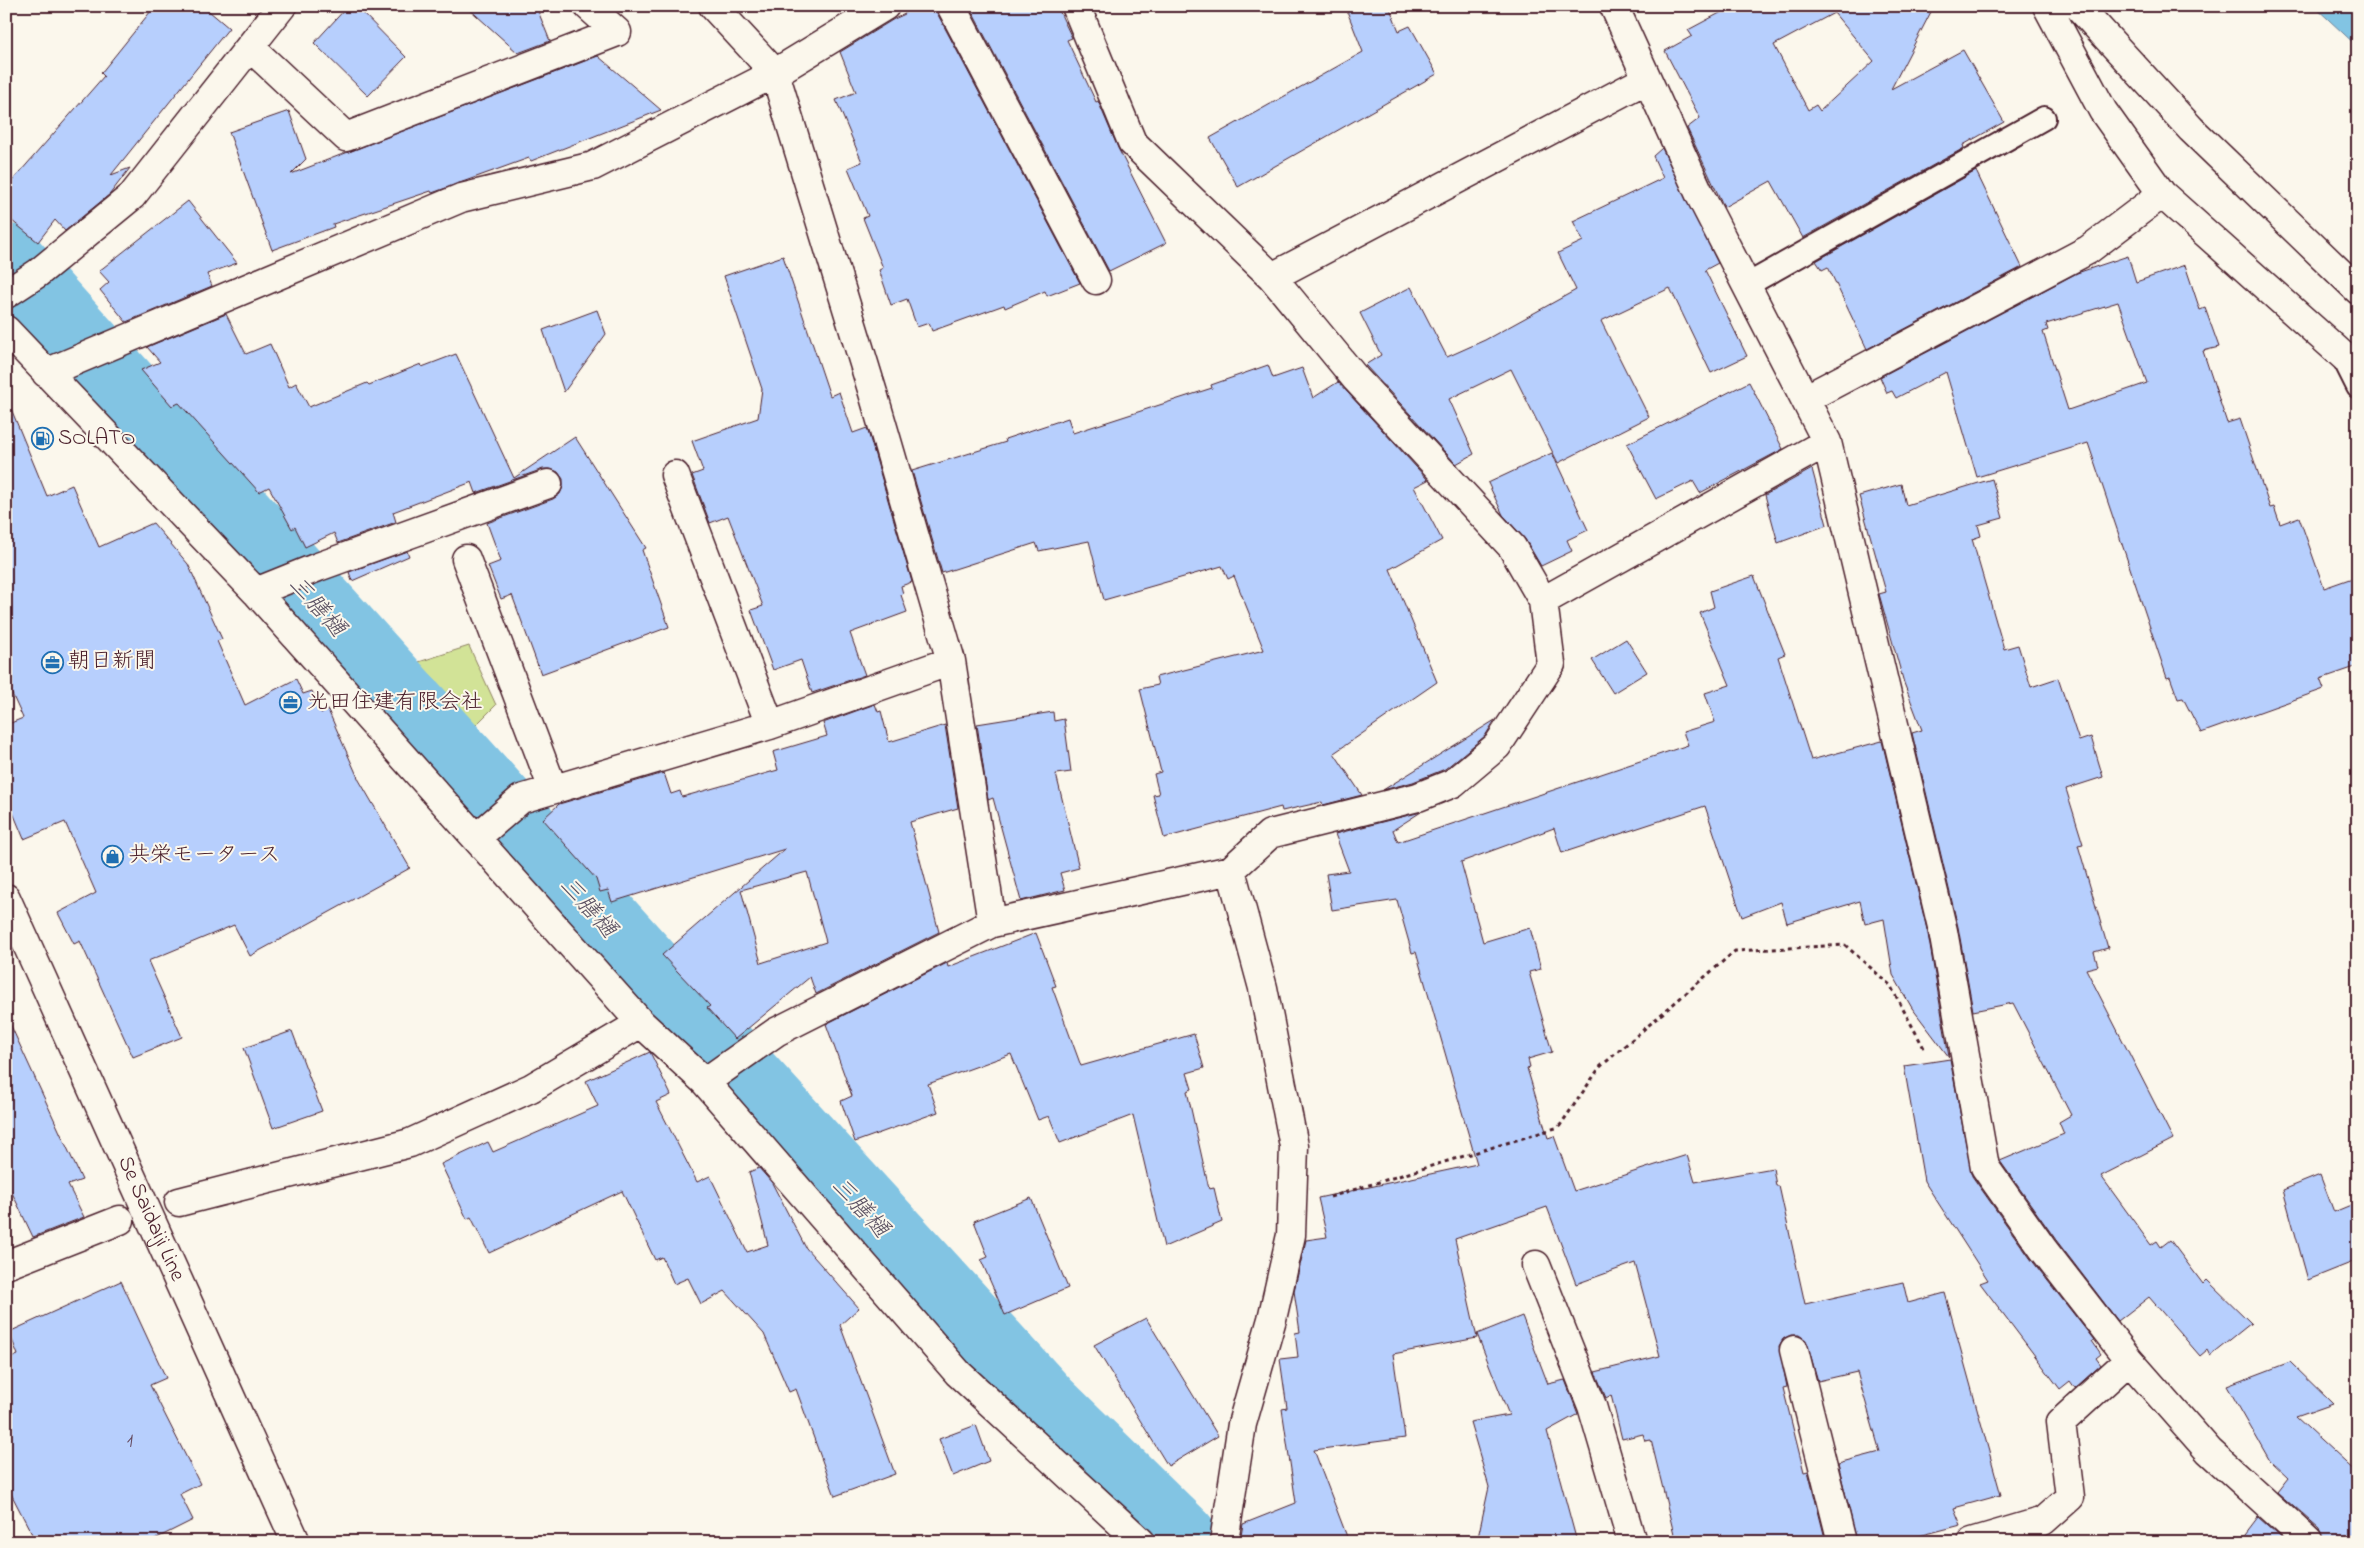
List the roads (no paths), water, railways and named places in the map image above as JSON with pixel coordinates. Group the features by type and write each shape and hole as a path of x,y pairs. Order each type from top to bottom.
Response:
{"street":[{"path":"6,294 38,273 132,196 282,6"},
{"path":"250,47 346,136 617,32 588,6"},
{"path":"713,6 775,73 873,393 951,661 992,923"},
{"path":"950,6 1096,280"},
{"path":"711,1078 776,1032 992,923 1231,870 1270,834 1418,796 1452,783 1497,746 1551,664 1543,601 1512,547 1356,379 1272,277 1132,142 1076,6"},
{"path":"1614,6 1701,197 1827,442 1943,931 1985,1167 2042,1249 2129,1360 2209,1451 2309,1542"},
{"path":"2047,6 2103,111 2162,194 2350,361"},
{"path":"2078,6 2191,129 2358,290"},
{"path":"57,369 460,198 593,166 775,73 877,8"},
{"path":"1272,277 1648,79"},
{"path":"1805,399 2088,250 2162,194"},
{"path":"6,330 57,369 265,588 481,834 641,1023 711,1078 958,1373 1141,1542"},
{"path":"1543,601 1827,442"},
{"path":"675,475 770,725"},
{"path":"265,588 548,484"},
{"path":"466,559 553,789"},
{"path":"481,834 521,798 770,725 951,661"},
{"path":"1224,1542 1242,1424 1272,1320 1291,1235 1294,1146 1263,988 1231,870"},
{"name":"Se Saidaiji Line","path":"6,898 296,1542"},
{"path":"179,1202 410,1143 531,1088 641,1023"},
{"path":"6,1265 120,1220"},
{"path":"1536,1265 1592,1406 1632,1542"},
{"path":"1794,1350 1842,1542"},
{"path":"1972,1542 2043,1521 2070,1497 2061,1422 2129,1360"}],"lane":[{"path":"1747,285 2044,118"},
{"path":"2350,361 2358,386"}],"water":[{"path":"2314,6 2358,6 2358,47"}],"waterway":[{"name":"三膳樋","path":"6,264 717,1052 1043,1409 1179,1542"}],"place":[{"name":"SOLATO","path":"42,439"},
{"name":"朝日新聞","path":"52,662"},
{"name":"光田住建有限会社","path":"291,703"},
{"name":"共栄モータース","path":"112,856"}]}
